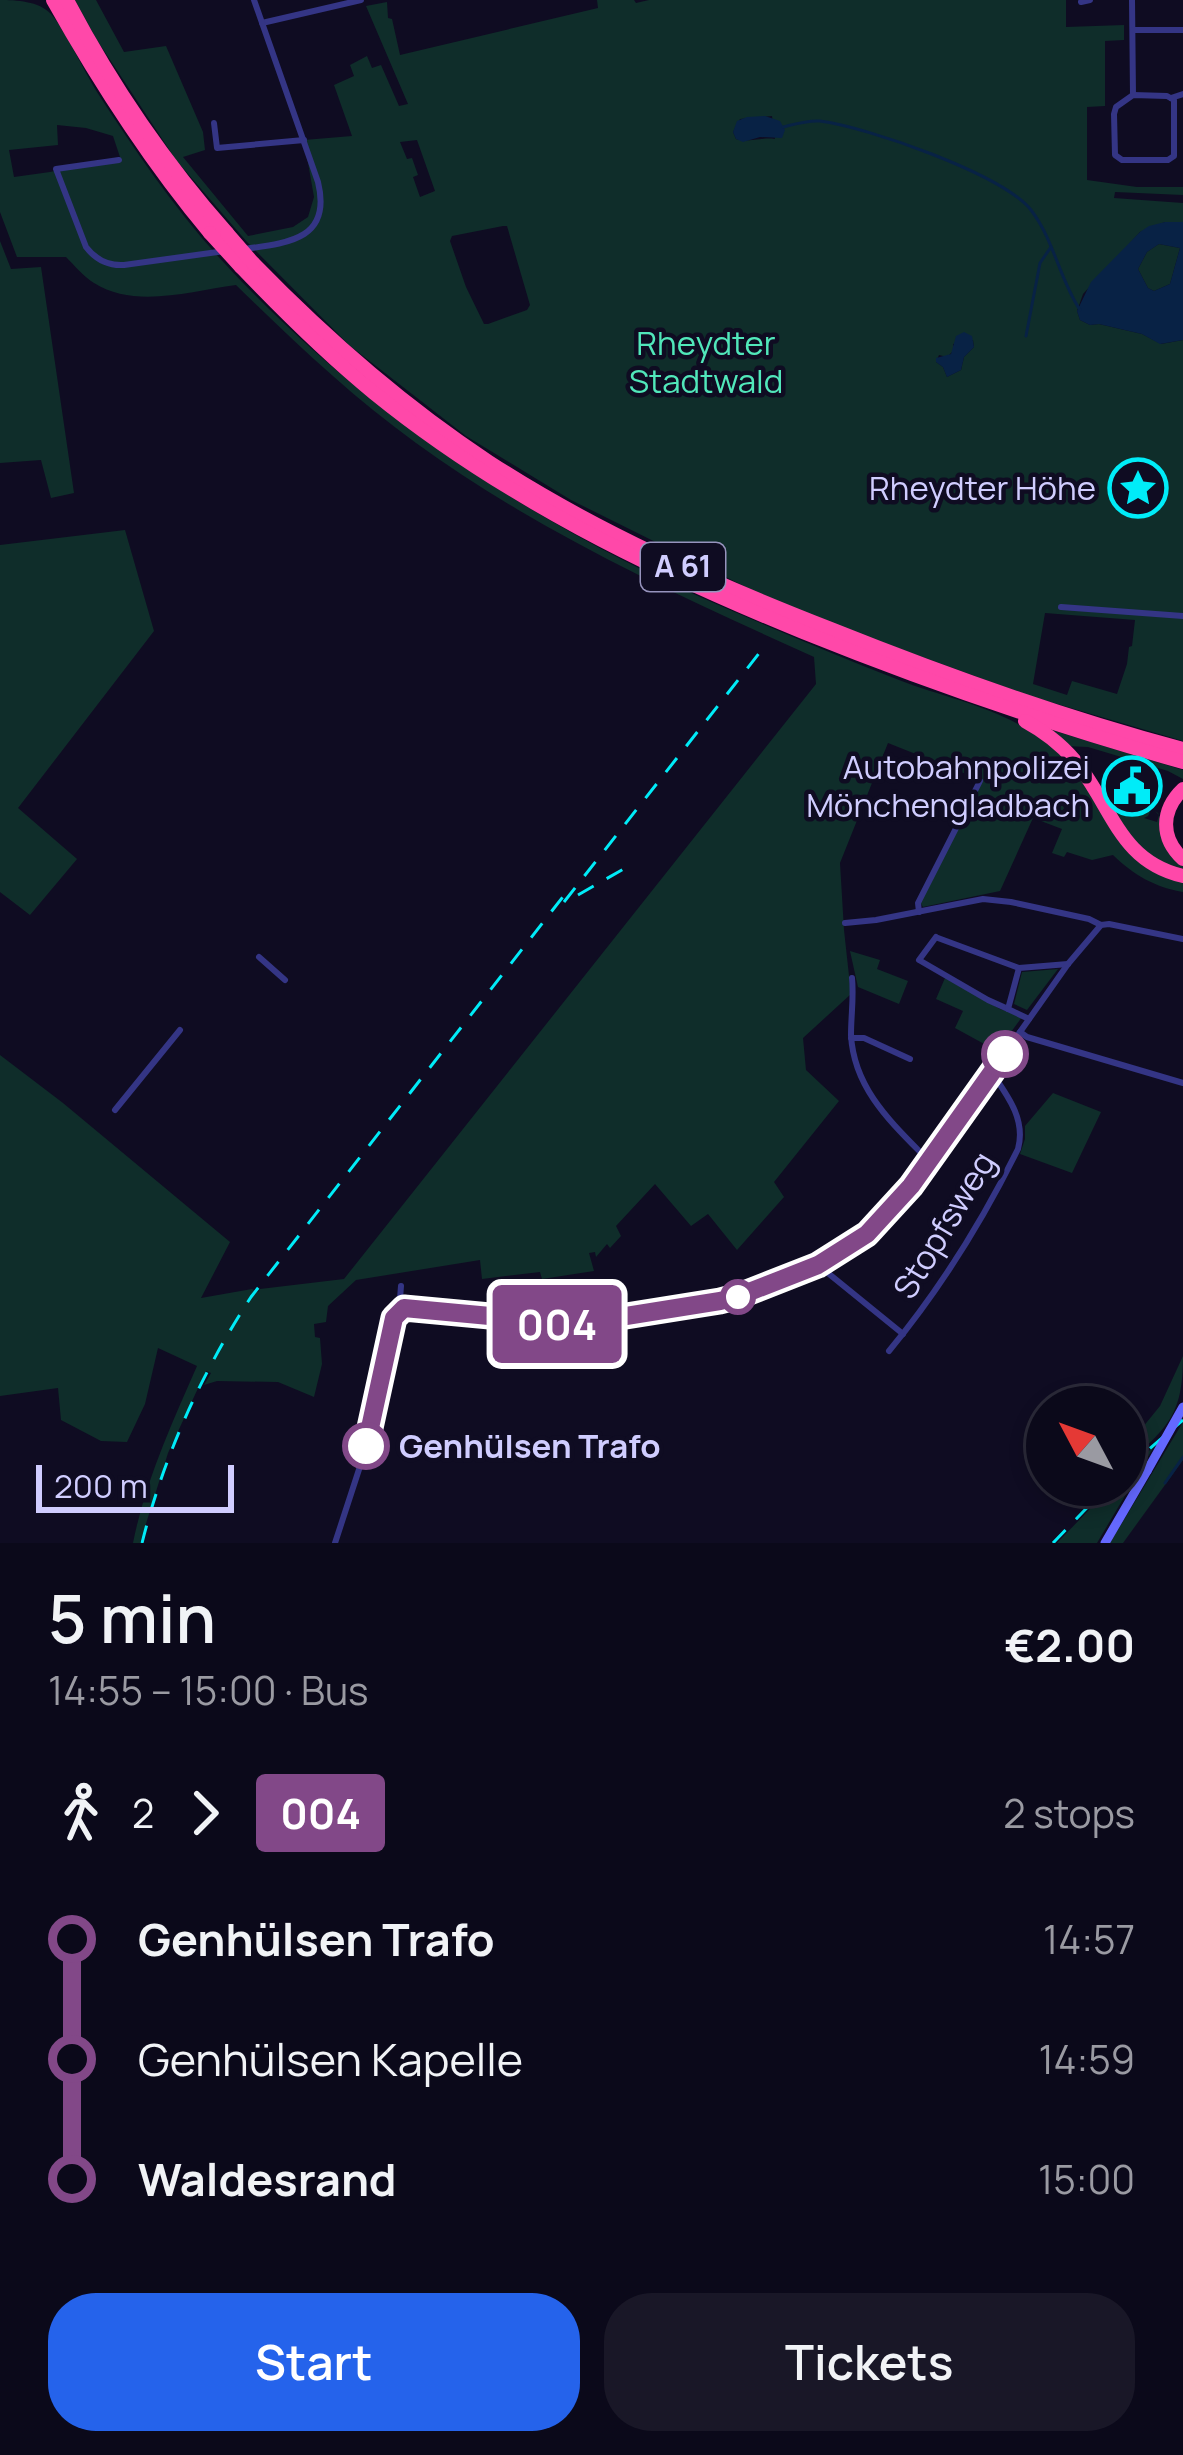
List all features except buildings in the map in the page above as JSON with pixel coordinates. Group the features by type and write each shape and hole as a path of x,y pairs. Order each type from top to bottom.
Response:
{"highway":[{"name":"A 61","path":"53,0 102,86 209,233 410,406 490,463 596,524 751,596 916,663 1071,717 1183,749"},
{"name":"A 61","path":"67,0 137,120 288,316 375,394 455,452 529,500 646,562 765,616 894,668 1080,733 1183,762"},
{"path":"966,693 1030,723 1059,743 1083,771 1132,848 1156,867 1183,876"},
{"path":"1183,789 1170,805 1166,824 1169,842 1183,859"}],"main road":[{"path":"1105,1543 1183,1407"}],"street":[{"path":"119,160 56,169 88,250 100,261 124,266 275,244 303,236 318,220 322,205 318,182 254,0"},
{"path":"262,23 361,0"},
{"path":"1132,0 1133,95"},
{"path":"1132,30 1183,30"},
{"path":"1171,98 1174,156 1122,160 1115,155 1116,107 1133,95 1171,98 1183,94"},
{"path":"214,123 217,148 304,140"},
{"path":"1060,607 1183,616"},
{"path":"919,911 918,903 980,781"},
{"path":"845,923 983,899 1183,939"},
{"path":"399,1310 576,1324 720,1301 818,1265 882,1221 1101,925"},
{"path":"1029,1018 920,960 937,936 1019,968 1068,964"},
{"path":"259,957 285,980"},
{"path":"1008,1009 1019,968"},
{"path":"852,978 851,1038 859,1071 879,1110 929,1160"},
{"path":"115,1110 180,1030"},
{"path":"1020,1032 1183,1083"},
{"path":"851,1038 864,1038 910,1059"},
{"name":"Stopfsweg","path":"889,1351 970,1242 1020,1144 1015,1111 992,1073"},
{"name":"Stopfsweg","path":"818,1265 903,1334"},
{"path":"334,1543 362,1461 399,1310 400,1286"}],"green space":[{"path":"0,0 13,0 51,14 142,160 227,266 280,320 396,418 521,503 654,575 833,653 1025,728 1074,769 1128,851 1160,873 1183,881 1183,892 1145,879 1113,855 1092,860 1052,853 1062,829 1033,818 1000,891 923,907 920,902 981,780 888,743 840,863 851,994 803,1038 806,1070 839,1101 774,1182 784,1197 737,1250 708,1214 691,1226 655,1184 616,1226 621,1236 610,1248 607,1244 596,1257 595,1252 589,1253 594,1271 542,1279 540,1272 482,1279 480,1260 356,1280 328,1306 326,1322 314,1324 322,1364 314,1397 278,1382 204,1385 211,1373 206,1371 168,1453 140,1543 133,1543 152,1475 197,1366 158,1348 145,1404 127,1442 101,1441 61,1420 58,1388 0,1396 0,1055 230,1242 201,1298 344,1279 816,684 814,657 609,560 463,475 346,387 236,285 145,297 110,291 66,257 17,257 0,212","holes":["57,125 113,136 120,157 14,177 9,150 58,145"]},
{"name":"Rheydter Stadtwald","path":"75,0 96,0 124,52 166,46 203,132 205,150 183,157 248,236 293,227 308,217 314,197 304,140 352,136 334,85 354,76 350,65 367,56 372,68 381,65 399,106 408,104 366,6 387,2 400,55 598,8 597,0 1066,0 1066,27 1124,25 1124,40 1105,41 1105,106 1087,107 1087,180 1183,187 1183,195 1115,192 1114,198 1183,203 1183,222 1165,222 1140,232 1083,294 1077,311 1080,320 1090,325 1142,334 1161,344 1183,340 1183,741 1030,696 788,608 571,500 466,436 349,345 247,242 176,160","holes":["772,116 775,139 736,139 733,132 740,119","417,140 435,191 420,197 412,158 407,159 400,142","507,226 530,305 527,310 484,324 466,287 452,236","973,340 961,370 947,377 936,362 939,355 947,357 953,344","1045,613 1135,620 1117,694 1072,681 1067,695 1033,684"]},
{"path":"0,241 11,269 41,267 74,493 51,498 41,460 0,463"},
{"path":"1159,244 1180,248 1170,284 1154,291 1138,269 1147,252"},
{"path":"125,530 154,631 18,808 77,859 30,915 0,892 0,545"},
{"path":"1038,726 1183,770 1183,779 1088,747 1064,746"},
{"path":"1115,798 1109,804 1122,811 1124,806 1150,812 1144,818 1157,822 1155,811 1158,813 1183,862 1183,873 1144,857 1107,802"},
{"path":"850,951 880,960 877,969 908,981 899,1004 858,987"},
{"path":"1058,969 1027,1010 1014,1004 1022,972"},
{"path":"945,978 1022,1017 997,1051 955,1028 963,1011 936,999"},
{"path":"1053,1093 1101,1112 1072,1173 1020,1154 1025,1126"},
{"path":"602,1301 602,1315 560,1319 547,1317 545,1308"},
{"path":"1183,1356 1176,1407 1146,1447 1146,1423 1160,1406"},
{"path":"1183,1422 1183,1460 1123,1543 1110,1543 1132,1506 1146,1506 1146,1483"},
{"path":"1093,1506 1119,1506 1097,1543 1057,1543"}],"water":[{"path":"765,116 780,121 785,130 782,138 736,139 737,121"},
{"path":"1183,222 1183,340 1160,344 1142,334 1090,325 1080,320 1077,311 1091,282 1149,226","holes":["1159,244 1180,248 1170,284 1154,291 1148,288 1138,269 1147,252"]},
{"path":"964,332 972,336 974,347 964,357 961,370 947,377 936,358 951,354 956,336"}],"waterway":[{"path":"783,127 815,121 900,142 1016,196 1045,234 1080,310"},
{"path":"1026,336 1040,263 1051,247"},
{"path":"1165,1483 1183,1457"}],"railway":[{"path":"564,902 764,647"},
{"path":"578,895 627,867"},
{"path":"142,1543 186,1415 251,1297 569,889"},
{"path":"1146,1452 1183,1420"},
{"path":"1053,1543 1089,1506"}],"bus line":[{"name":"004","path":"366,1446 399,1310 576,1324 720,1301 818,1265 867,1234 897,1205 1005,1054"}],"place":[{"name":"Rheydter Höhe","path":"1138,488"},
{"name":"Autobahnpolizei Mönchengladbach","path":"1132,786"},
{"name":"Genhülsen Trafo","path":"366,1446"}]}
